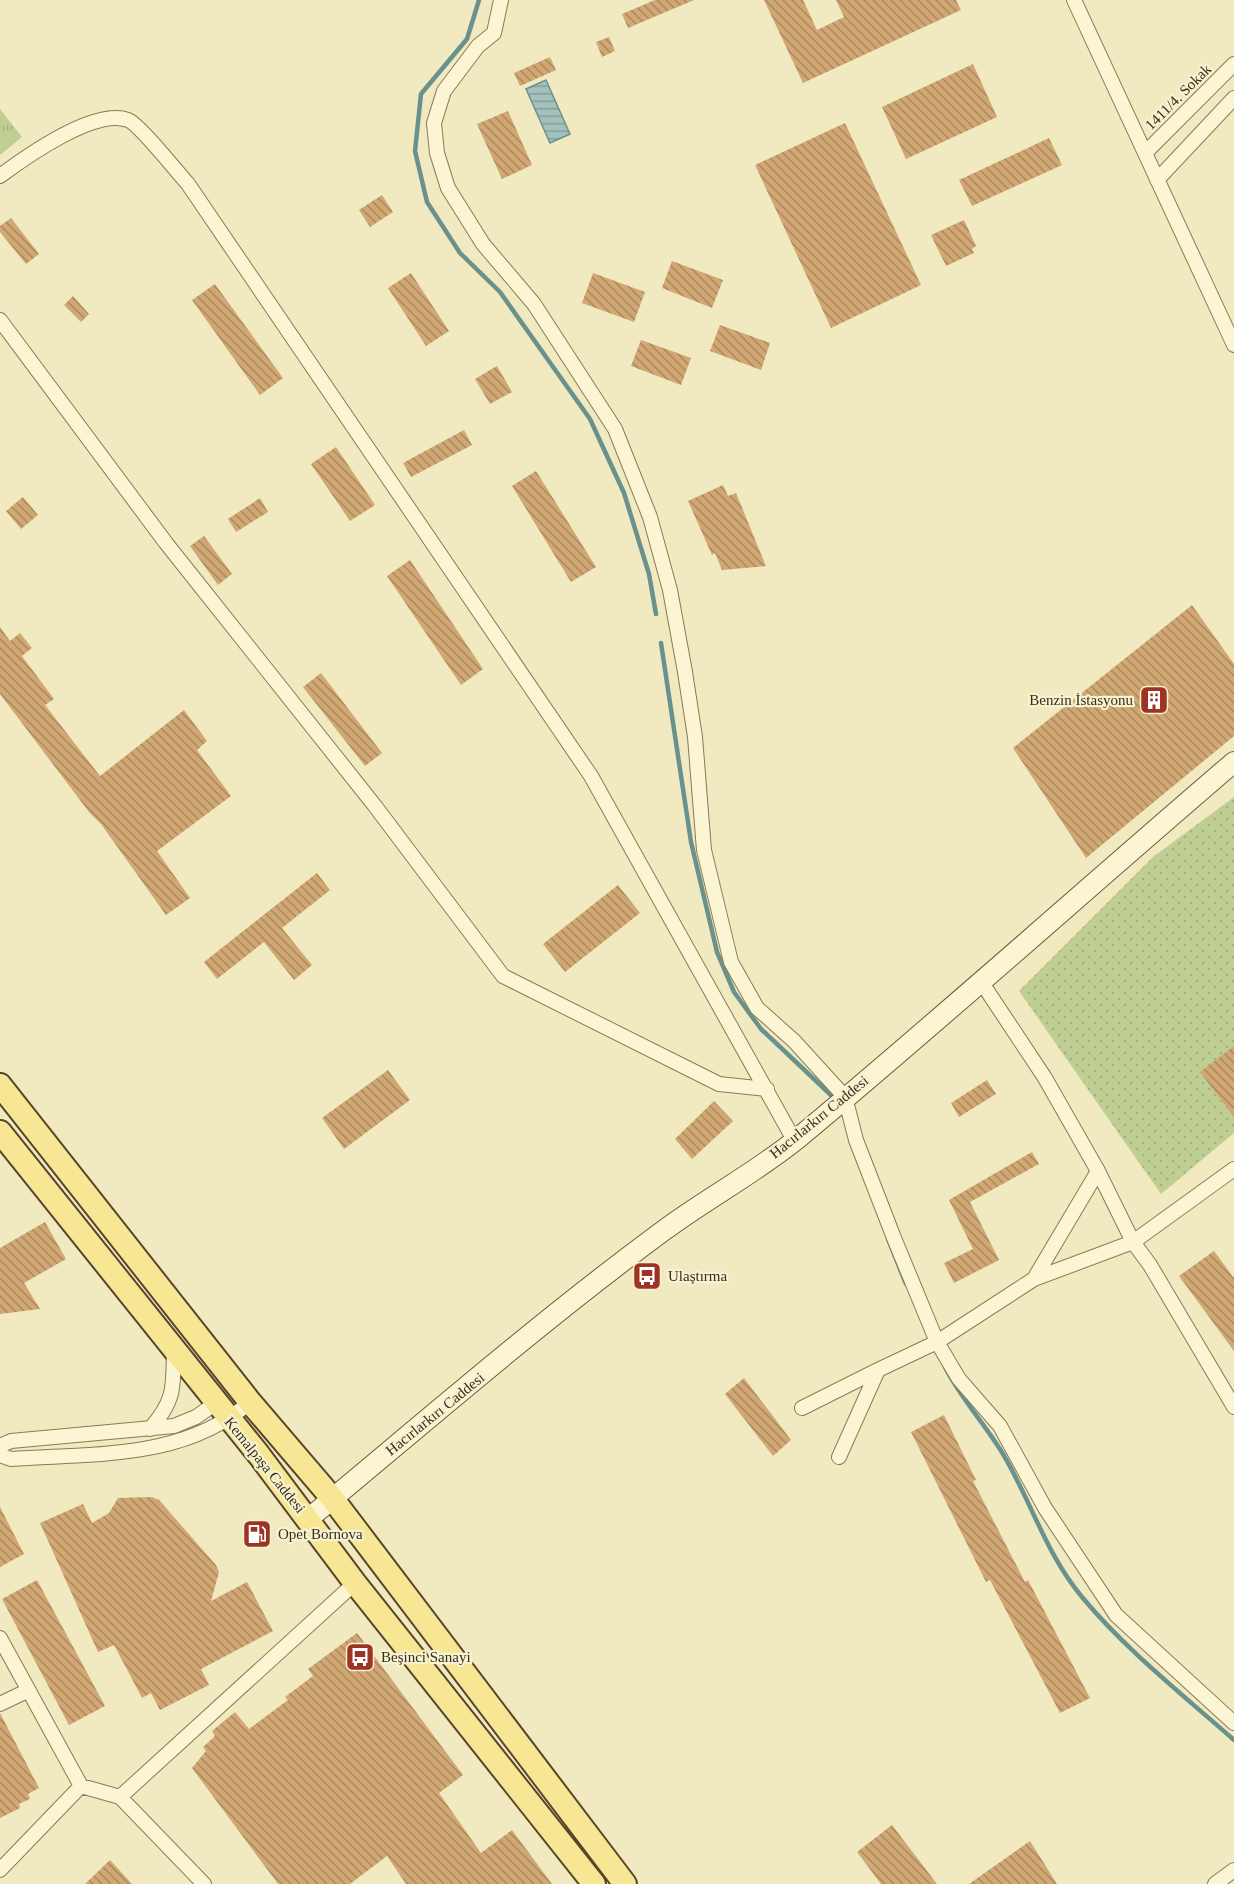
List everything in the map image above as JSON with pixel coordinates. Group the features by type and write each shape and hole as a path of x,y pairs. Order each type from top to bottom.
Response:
{"main road":[{"path":"0,1085 244,1394 332,1498 625,1884"},
{"name":"Kemalpaşa Caddesi","path":"0,1132 174,1348 308,1519 355,1583 594,1884"},
{"path":"223,1412 244,1394"}],"street":[{"path":"501,0 494,33 478,46 444,91 435,123 437,153 448,188 483,244 534,304 615,429 650,517 670,590 695,737 704,850 731,962 758,1008 795,1041 844,1097 865,1162 937,1342 959,1379 1000,1426 1045,1508 1116,1615 1234,1723"},
{"path":"1074,0 1234,345"},
{"name":"1411/4. Sokak","path":"1145,153 1234,64"},
{"path":"1158,180 1234,98"},
{"path":"0,176 28,155 83,126 114,118 130,120 188,184 591,776 794,1140"},
{"path":"0,320 166,543 375,806 503,976 719,1084 767,1089"},
{"name":"Hacırlarkırı Caddesi","path":"308,1519 655,1238 794,1140 982,983 1053,917 1234,762"},
{"path":"982,983 1045,1078 1098,1171 1133,1242 1150,1265 1234,1407"},
{"path":"802,1408 937,1342 1034,1279 1133,1242 1234,1169"},
{"path":"1034,1279 1098,1171"},
{"path":"150,1429 165,1411 171,1396 174,1348"},
{"path":"839,1457 878,1370"},
{"path":"0,1446 11,1441 174,1426 196,1417 223,1412"},
{"path":"0,1455 11,1459 146,1450 181,1442 223,1412"},
{"path":"120,1797 355,1583"},
{"path":"0,1638 81,1786 120,1797 204,1884"},
{"path":"0,1704 27,1690"},
{"path":"0,1870 81,1786"},
{"path":"1215,1884 1234,1870"}],"green space":[{"path":"0,109 22,137 0,155"},
{"path":"1234,797 1234,1133 1161,1194 1019,991 1153,857"}],"water":[{"path":"546,80 570,134 550,143 526,89"}],"building":[{"path":"655,0 694,0 628,28 622,14"},
{"path":"764,0 803,0 817,30 844,17 836,0 956,0 961,10 803,83"},
{"path":"609,37 615,51 602,57 596,42"},
{"path":"550,57 556,70 520,86 514,73"},
{"path":"973,64 997,117 906,159 882,107"},
{"path":"508,111 532,165 502,179 477,124"},
{"path":"845,123 921,285 831,328 755,165"},
{"path":"1049,138 1062,165 972,206 959,180"},
{"path":"382,195 393,212 370,227 359,210"},
{"path":"11,218 39,254 26,264 0,232 0,226"},
{"path":"964,220 976,246 972,249 974,253 946,266 931,235"},
{"path":"672,261 723,280 712,308 662,288"},
{"path":"411,273 449,331 426,346 388,288"},
{"path":"593,273 645,292 634,322 582,303"},
{"path":"215,284 283,378 260,395 192,300"},
{"path":"73,296 89,314 81,322 64,305"},
{"path":"720,325 770,343 761,370 710,351"},
{"path":"641,340 691,358 681,385 631,366"},
{"path":"497,366 512,392 490,404 475,379"},
{"path":"464,430 472,445 411,477 403,463"},
{"path":"336,447 375,505 350,521 311,464"},
{"path":"536,471 596,567 571,582 512,486"},
{"path":"723,485 728,496 736,493 766,566 722,570 715,553 712,555 688,501"},
{"path":"23,497 38,515 21,529 6,511"},
{"path":"260,498 268,512 236,532 228,519"},
{"path":"204,536 232,574 218,585 190,546"},
{"path":"410,560 483,669 461,685 387,576"},
{"name":"Benzin İstasyonu","path":"1192,605 1234,664 1234,736 1086,858 1013,748"},
{"path":"0,627 10,641 20,633 32,648 22,656 54,699 45,705 100,776 184,710 207,741 197,750 231,796 157,851 190,898 166,915 101,824 89,812 0,694"},
{"path":"321,673 382,753 365,766 303,687"},
{"path":"317,873 330,890 282,928 312,965 294,980 264,942 217,979 204,962"},
{"path":"618,885 640,913 565,972 543,944"},
{"path":"1234,1046 1234,1117 1200,1072"},
{"path":"388,1070 410,1100 344,1149 322,1118"},
{"path":"987,1080 996,1094 959,1117 951,1103"},
{"path":"714,1101 733,1121 692,1159 675,1139"},
{"path":"1032,1152 1039,1164 970,1202 999,1260 954,1283 944,1263 973,1249 949,1200"},
{"path":"45,1222 66,1259 24,1283 40,1309 0,1314 0,1248"},
{"path":"1214,1251 1234,1278 1234,1351 1179,1276"},
{"path":"744,1378 791,1440 773,1456 725,1394"},
{"path":"944,1415 976,1480 973,1481 1025,1582 1028,1580 1090,1698 1060,1713 990,1580 986,1582 911,1432"},
{"path":"152,1497 159,1500 216,1565 219,1572 211,1601 247,1582 273,1631 201,1669 209,1685 160,1710 151,1693 142,1698 114,1645 98,1652 40,1523 83,1504 92,1523 109,1513 118,1498"},
{"path":"0,1507 24,1554 0,1567"},
{"path":"37,1580 105,1706 69,1725 2,1599"},
{"path":"357,1633 463,1775 439,1793 481,1853 512,1830 552,1884 406,1884 387,1856 350,1884 278,1884 192,1768 206,1751 203,1747 215,1736 212,1731 235,1712 249,1729 288,1700 285,1697 313,1676 308,1669"},
{"path":"0,1713 39,1788 28,1794 30,1799 19,1804 20,1808 0,1818"},
{"path":"892,1825 937,1884 881,1884 857,1852"},
{"path":"1030,1841 1057,1884 969,1884"},
{"path":"110,1860 132,1884 85,1884"}],"waterway":[{"path":"479,0 467,39 421,94 415,151 427,202 460,253 500,292 590,419 624,493 649,574 656,614"},
{"path":"661,643 691,842 717,952 734,992 761,1029 833,1097"},
{"path":"888,1239 906,1284"},
{"path":"945,1367 958,1390 1003,1454 1058,1563 1082,1597 1136,1653 1234,1740"}],"place":[{"name":"Benzin İstasyonu","path":"1154,700"},
{"name":"Ulaştırma","path":"647,1276"},
{"name":"Opet Bornova","path":"257,1534"},
{"name":"Beşinci Sanayi","path":"360,1657"}]}
